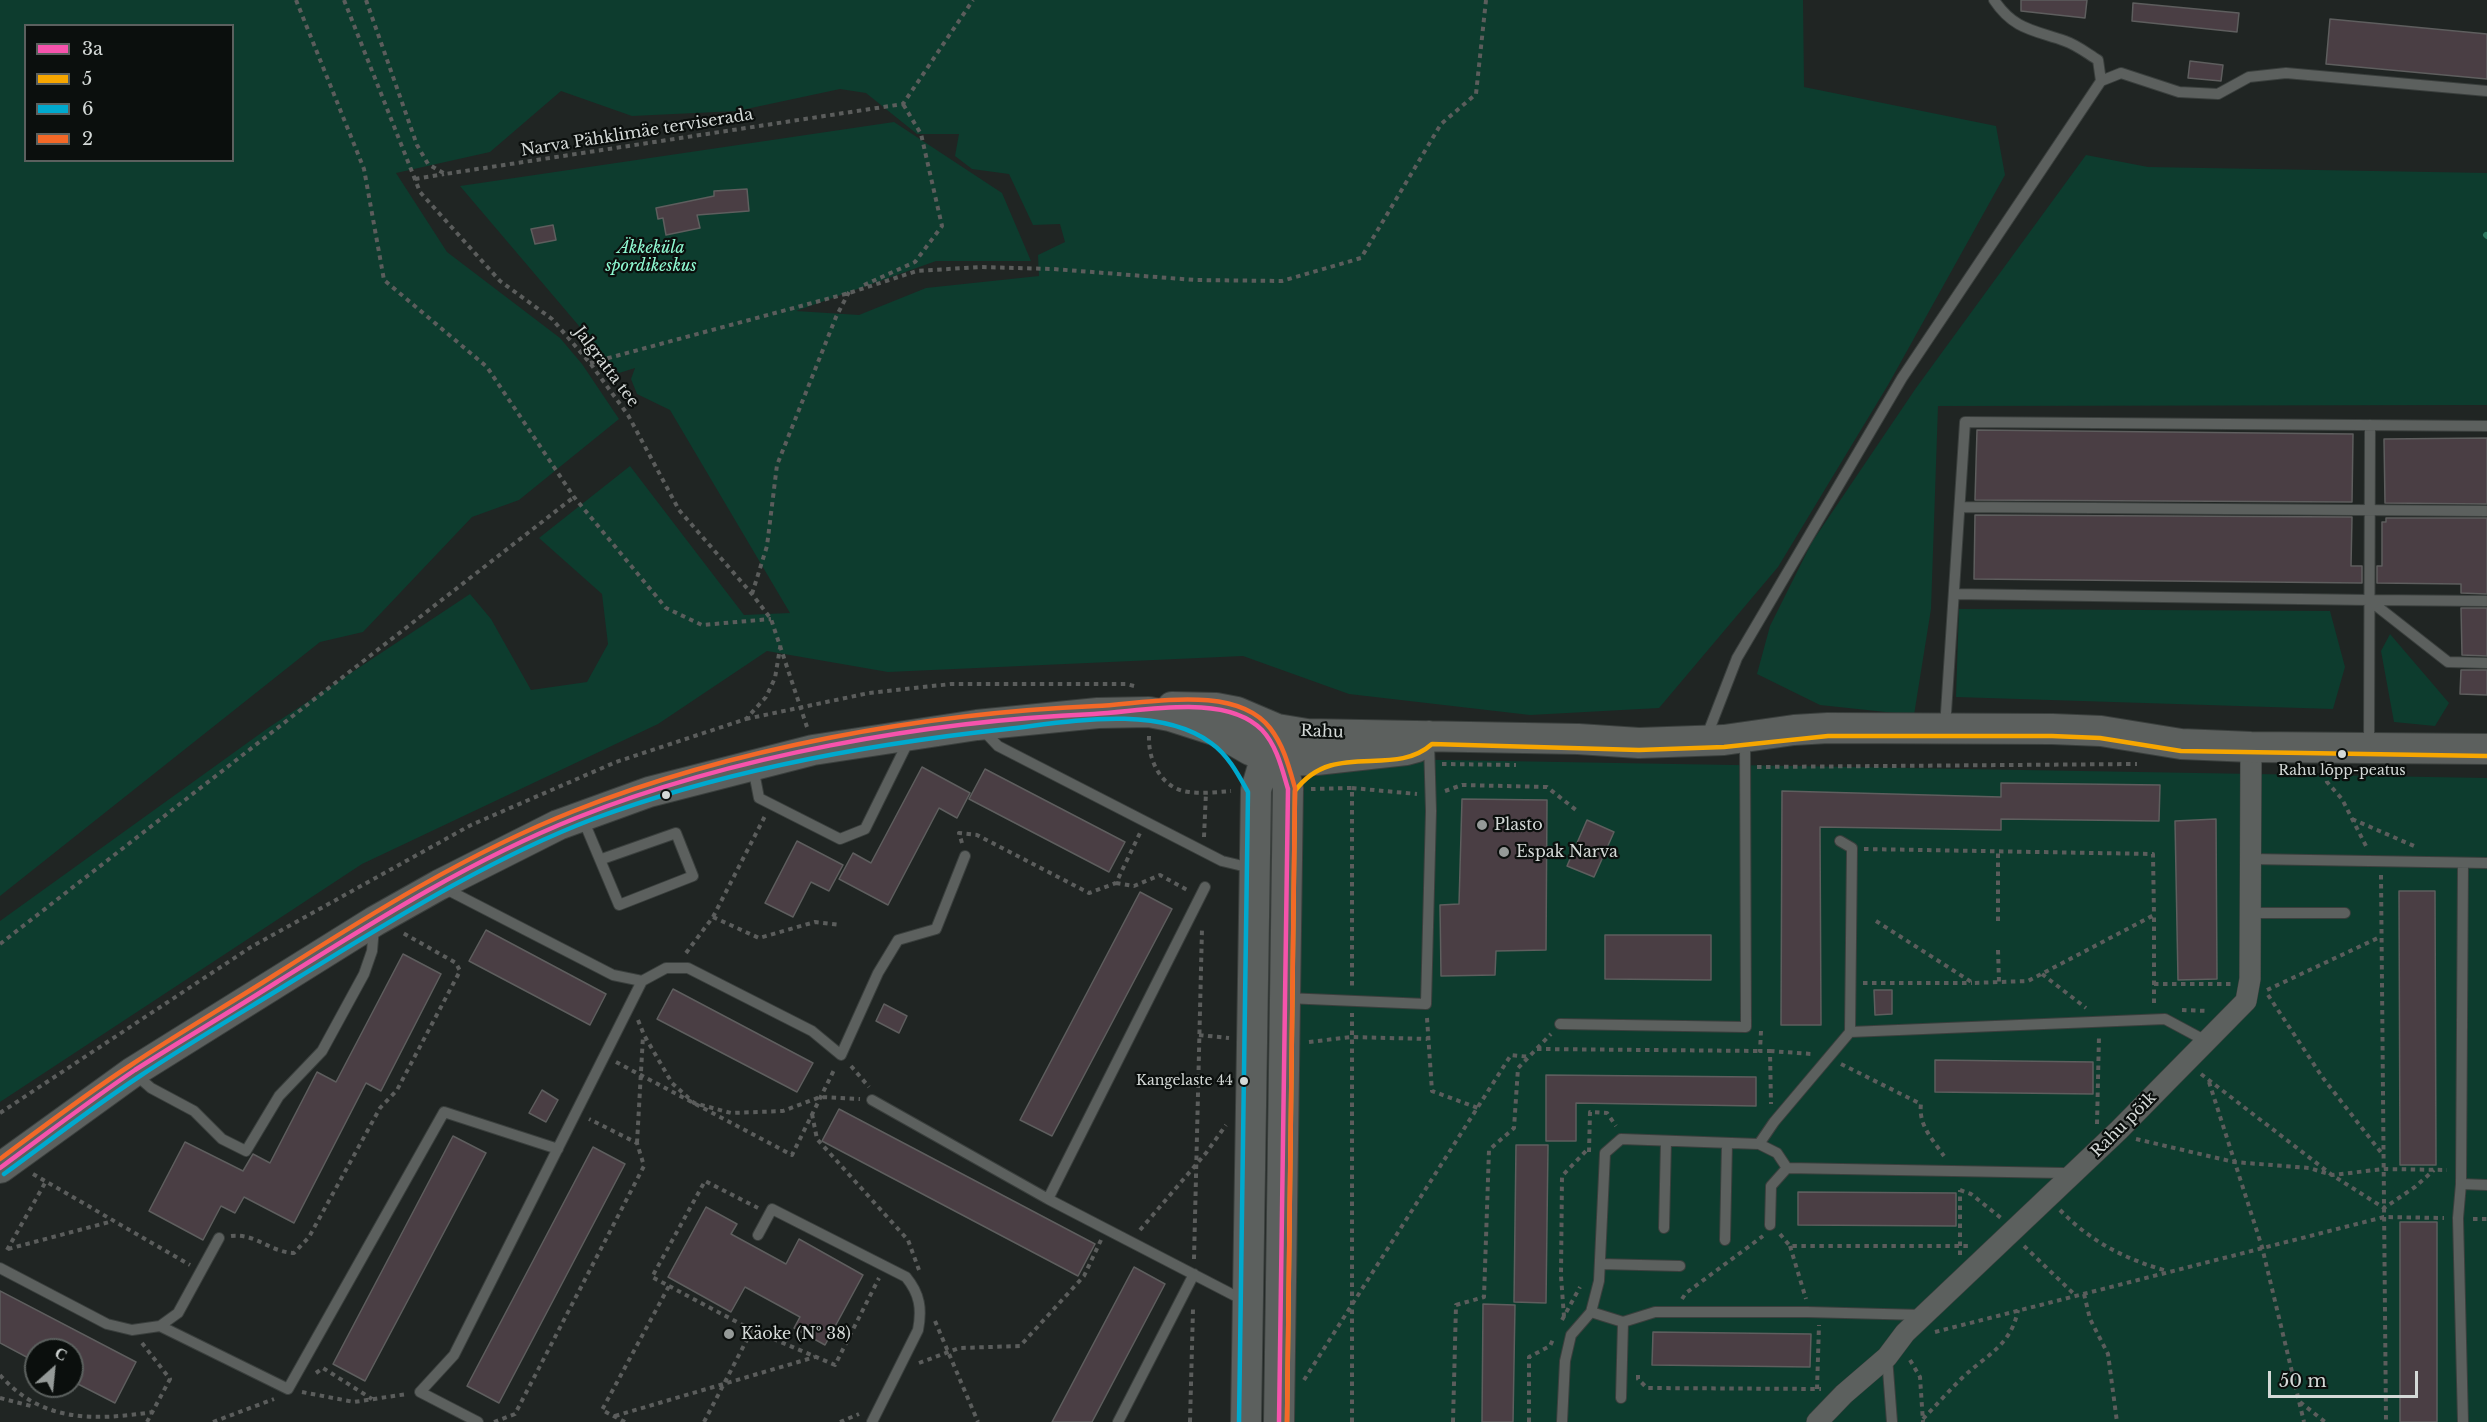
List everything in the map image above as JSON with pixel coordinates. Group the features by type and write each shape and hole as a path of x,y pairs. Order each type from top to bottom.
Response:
{"main road":[{"name":"Rahu","path":"1149,712 1166,707 1189,706 1237,712 1312,747"},
{"name":"Rahu","path":"0,1168 133,1072 388,927 439,885 558,825 649,792 813,750 977,724 1098,713 1149,712 1170,716 1230,737 1250,750 1275,757 1312,747 1406,750 1417,747 1429,750"},
{"path":"1252,719 1275,757 1288,789 1279,1422"},
{"path":"1201,726 1217,737 1240,760 1256,790"},
{"path":"1429,750 1578,739 1639,743 1704,741 1794,729 1944,728 2102,731 2181,744 2251,747 2487,749"},
{"path":"1288,789 1312,747"},
{"path":"1246,1422 1256,790 1259,777 1275,757"}],"street":[{"name":"Rahu põik","path":"1817,1422 2119,1130 2246,1001 2250,986 2251,747"}],"lane":[{"path":"1994,0 2005,16 2032,32 2068,42 2098,60 2101,81"},
{"path":"1704,741 1737,658 1902,378 2101,81 2121,73 2179,92 2218,94 2249,77 2286,73 2487,91"},
{"path":"1944,728 1965,422 2487,426"},
{"path":"2369,748 2370,425"},
{"path":"1960,507 2487,511"},
{"path":"1954,594 2487,601"},
{"path":"2369,600 2448,662 2487,663"},
{"path":"977,724 998,746 1222,861 1256,870"},
{"path":"753,764 759,798 772,802 840,839 865,829 913,733"},
{"path":"1560,1024 1746,1027 1744,737"},
{"path":"1286,998 1426,1004 1429,750"},
{"path":"581,817 602,859 619,905 693,876 676,833 602,859"},
{"path":"1759,1144 1774,1122 1850,1032 1852,848 1840,841"},
{"path":"478,1422 420,1392 454,1355 642,981 666,968 688,968 812,1031 841,1055 878,973 898,940 936,929 965,856"},
{"path":"2251,859 2487,863"},
{"path":"2463,862 2461,1184 2458,1218 2463,1422"},
{"path":"439,885 613,975 642,981"},
{"path":"1048,1198 1203,892"},
{"path":"2250,913 2344,913"},
{"path":"133,1072 151,1088 194,1111 222,1139 246,1151 279,1096 322,1051 364,974 372,951 388,927"},
{"path":"1850,1032 2165,1019 2206,1041"},
{"path":"872,1100 1048,1198 1248,1302"},
{"path":"160,1326 288,1389 444,1112 558,1149"},
{"path":"1562,1422 1564,1361 1571,1335 1591,1312 1599,1281 1605,1153 1621,1139 1759,1144 1777,1153 1787,1168"},
{"path":"1664,1228 1666,1141"},
{"path":"1725,1240 1727,1143"},
{"path":"1775,1224 1771,1186 1787,1168 2063,1173 2071,1177"},
{"path":"2461,1184 2487,1185"},
{"path":"758,1234 772,1209 906,1277 915,1288 920,1302 921,1315 918,1330 872,1422"},
{"path":"0,1268 107,1324 132,1330 160,1326 178,1313 219,1238"},
{"path":"1600,1264 1680,1266"},
{"path":"1118,1422 1194,1274"},
{"path":"1591,1312 1623,1322 1655,1312 1819,1312 1926,1315"},
{"path":"1621,1398 1623,1322"},
{"path":"1892,1422 1897,1343"}],"path":[{"path":"296,0 364,169 384,280 487,366 574,497 666,608 702,625 771,619"},
{"name":"Jalgratta tee","path":"344,0 420,192 500,281 552,318 590,363 628,415 679,510 771,619 813,750"},
{"path":"366,0 417,145 428,164 444,174"},
{"path":"752,594 766,546 777,465 849,293 915,262 942,226 921,134 903,104 973,0"},
{"path":"590,363 849,293 917,271 980,267 1053,269 1195,280 1282,281 1361,258 1441,124 1476,94 1486,0"},
{"name":"Narva Pähklimäe terviserada","path":"415,179 903,104"},
{"path":"0,944 574,497"},
{"path":"1429,750 1523,765"},
{"path":"1746,767 2140,764"},
{"path":"2315,772 2332,772"},
{"path":"2325,772 2327,782 2342,799 2351,819 2378,862 2386,1422"},
{"path":"1356,783 1352,788 1430,796 1462,785 1547,787 1576,810"},
{"path":"1203,851 1206,792"},
{"path":"675,968 713,916 772,802"},
{"path":"2351,819 2422,849 2436,862"},
{"path":"1116,883 1146,821"},
{"path":"965,856 959,833 977,835 1089,893 1116,883 1134,886 1160,875 1203,892 1190,1422"},
{"path":"1852,848 2153,854 2154,1009"},
{"path":"1998,851 1998,921"},
{"path":"1852,983 2028,981 2154,915"},
{"path":"713,916 759,938 815,922 840,925"},
{"path":"1876,921 1973,983"},
{"path":"219,1238 246,1234 279,1252 294,1253 309,1237 380,1108 397,1090 460,971 456,963 388,927"},
{"path":"2154,984 2250,986 2380,937"},
{"path":"1998,950 1999,982"},
{"path":"2042,974 2092,1013"},
{"path":"2250,986 2295,1032 2323,1078 2384,1156"},
{"path":"605,1056 792,1155 820,1097 841,1055 868,1085 872,1100 820,1097 783,1111 731,1113 694,1103 672,1083 644,1035 634,998"},
{"path":"1426,1004 1432,1091 1478,1108"},
{"path":"2176,1010 2216,1009"},
{"path":"2144,1010 2165,1010"},
{"path":"1453,1422 1456,1305 1484,1297 1489,1150 1514,1128 1518,1068 1560,1024"},
{"path":"1746,1027 1761,1030 1760,1051"},
{"path":"494,1422 515,1414 644,1166 637,1143 644,1035"},
{"path":"1199,1035 1252,1040"},
{"path":"2087,1036 2109,1035"},
{"path":"2099,1036 2097,1131 2107,1120 2119,1130 2140,1141 2234,1162 2309,1168 2332,1175 2384,1169 2461,1171"},
{"path":"1285,1042 1352,1037 1427,1039"},
{"path":"1537,1049 1770,1051 1817,1054"},
{"path":"1770,1051 1771,1107 1774,1122"},
{"path":"1298,1390 1511,1056 1530,1057"},
{"path":"1832,1071 1846,1057"},
{"path":"2188,1061 2209,1082 2332,1175 2384,1208"},
{"path":"1790,1246 1960,1246 1976,1246 1960,1262 1960,1246 1956,1171 1925,1128 1919,1115 1921,1104 1840,1063"},
{"path":"2209,1082 2262,1246 2304,1422"},
{"path":"577,1112 637,1143"},
{"path":"812,1114 817,1139 908,1240 920,1268 915,1288"},
{"path":"1130,1241 1229,1122"},
{"path":"1571,1335 1564,1317 1561,1276 1562,1176 1586,1151 1605,1153"},
{"path":"2384,1208 2415,1187 2434,1170"},
{"path":"33,1174 201,1271"},
{"path":"769,1214 705,1181 652,1277 752,1330 835,1365 886,1266"},
{"path":"4,1255 45,1183"},
{"path":"2048,1198 2105,1248 2137,1262 2168,1271"},
{"path":"1996,1227 2010,1214"},
{"path":"1923,1420 1920,1377 1897,1343 2384,1216 2487,1219"},
{"path":"8,1249 113,1221"},
{"path":"1674,1312 1686,1293 1775,1224 1790,1246 1807,1300 1807,1312"},
{"path":"895,1376 924,1360 959,1348 1020,1346 1084,1276 1107,1229"},
{"path":"625,1422 602,1410 669,1286"},
{"path":"2084,1294 2090,1319 2108,1354 2117,1422"},
{"path":"920,1302 934,1318 978,1422"},
{"path":"1923,1420 1964,1376 1986,1360 2014,1328 2018,1310"},
{"path":"1817,1389 1819,1312"},
{"path":"1529,1422 1529,1357 1550,1346 1564,1317"},
{"path":"132,1330 171,1379 147,1422"},
{"path":"704,1422 752,1330"},
{"path":"614,1416 815,1357"},
{"path":"1639,1368 1638,1379 1647,1388 1829,1389 1844,1394"},
{"path":"0,1375 34,1407"},
{"path":"288,1389 354,1402 420,1392"},
{"path":"0,1398 34,1407 71,1422"},
{"path":"2299,1401 2325,1422"},
{"path":"66,1419 108,1419 153,1412"}],"green space":[{"name":"Äkkeküla spordikeskus","path":"0,0 1803,0 1804,87 1996,126 2005,175 1888,385 1778,567 1659,708 1530,715 1349,694 1243,656 888,672 767,651 658,724 362,864 0,1102 0,921 268,728 470,594 491,619 531,690 587,682 608,644 602,594 539,538 630,466 744,615 790,613 670,410 637,394 631,379 635,368 619,373 460,186 894,122 1002,193 1031,261 936,261 796,311 859,315 926,288 1039,276 1038,255 1065,242 1060,224 1033,225 1009,174 972,169 955,156 959,134 917,134 866,93 840,89 737,111 632,116 561,91 490,152 396,173 447,252 560,338 582,364 619,419 519,500 472,517 363,632 320,642 0,896"},
{"path":"2086,155 2148,167 2487,173 2487,405 1938,406 1931,609 1914,715 1820,705 1757,674 1770,626 1812,542 1916,388"},
{"path":"1959,609 2330,611 2345,667 2333,709 1956,697"},
{"path":"2390,634 2449,703 2435,726 2394,722 2381,651"},
{"path":"1386,759 2487,778 2487,1422 1285,1422 1303,782 1329,764"}],"building":[{"path":"2021,0 2087,0 2085,18 2021,11"},
{"path":"2133,3 2239,13 2237,32 2132,21"},
{"path":"2330,19 2487,34 2487,79 2326,64"},
{"path":"2190,61 2223,65 2221,81 2188,78"},
{"path":"747,189 749,211 697,215 700,228 666,235 663,218 658,219 656,208 714,196 714,191"},
{"path":"553,225 556,240 535,244 531,229"},
{"path":"1977,430 2353,434 2352,502 1975,500"},
{"path":"2487,438 2487,504 2385,503 2384,439"},
{"path":"1975,515 2352,517 2351,566 2362,566 2362,583 1974,579"},
{"path":"2386,518 2487,518 2487,594 2461,593 2461,584 2377,583 2377,566 2382,566 2382,522 2386,522"},
{"path":"2461,608 2487,608 2487,656 2462,655"},
{"path":"2461,670 2487,670 2487,695 2460,694"},
{"path":"922,767 970,793 957,818 939,808 888,905 839,879 853,853 871,863"},
{"path":"985,769 1125,842 1109,872 969,799"},
{"path":"2001,783 2160,785 2159,821 2001,819 2001,830 1820,827 1821,1025 1781,1025 1782,791 2001,797"},
{"name":"Espak Narva","path":"1462,799 1547,800 1546,950 1496,951 1495,975 1441,976 1440,905 1459,904"},
{"path":"2216,819 2217,979 2178,980 2175,821"},
{"path":"1587,820 1614,832 1594,877 1567,866"},
{"path":"797,841 843,865 829,891 811,882 793,917 765,903"},
{"path":"2399,891 2435,891 2436,1165 2400,1165"},
{"path":"1140,892 1172,909 1052,1136 1020,1120"},
{"path":"486,930 606,994 590,1025 469,961"},
{"path":"1605,935 1711,935 1711,980 1605,979"},
{"path":"403,954 441,974 381,1091 366,1083 294,1223 244,1197 235,1213 221,1206 203,1240 149,1211 185,1142 243,1171 253,1154 270,1163 317,1072 336,1082"},
{"path":"673,989 813,1063 797,1092 657,1019"},
{"path":"1874,990 1892,990 1892,1014 1875,1015"},
{"path":"884,1004 907,1016 899,1033 876,1021"},
{"path":"1935,1060 2093,1062 2093,1094 1935,1092"},
{"path":"1546,1075 1756,1077 1756,1106 1576,1103 1576,1141 1546,1141"},
{"path":"542,1090 558,1100 546,1122 529,1113"},
{"path":"839,1109 1095,1244 1078,1276 822,1141"},
{"path":"453,1136 486,1153 365,1381 333,1364"},
{"path":"1516,1145 1548,1145 1546,1303 1514,1302"},
{"path":"593,1147 625,1164 499,1403 467,1386"},
{"path":"1798,1192 1956,1193 1956,1226 1798,1225"},
{"path":"706,1207 737,1224 731,1234 786,1264 799,1239 863,1275 825,1345 794,1328 800,1317 745,1287 731,1312 668,1277"},
{"path":"2400,1222 2437,1222 2437,1422 2400,1422"},
{"path":"1134,1267 1165,1284 1092,1422 1052,1422"},
{"path":"0,1291 136,1362 115,1403 84,1387 84,1338 24,1338 24,1356 0,1343"},
{"path":"1483,1304 1515,1305 1513,1422 1482,1422"},
{"path":"1653,1332 1811,1334 1810,1367 1652,1365"}],"transit line":[{"name":"2","path":"0,1159 114,1076 346,930 457,866 574,811 698,769 764,752 898,726 965,716 1164,700 1189,699 1235,705 1255,714 1270,728 1282,749 1295,788 1287,1422"},
{"name":"3a","path":"0,1168 135,1070 349,937 423,893 498,853 576,818 636,796 699,777 830,745 964,724 1030,718 1182,707 1227,711 1246,718 1267,736 1278,758 1288,789 1279,1422"},
{"name":"6","path":"4,1174 160,1063 370,933 479,871 593,819 694,786 745,773 902,742 1084,720 1112,719 1165,723 1189,731 1211,743 1223,753 1248,792 1239,1422"},
{"name":"5","path":"1287,1422 1295,791 1310,775 1327,767 1345,763 1399,759 1416,754 1432,744 1639,750 1724,747 1828,736 2052,736 2100,738 2181,751 2487,756"}],"place":[{"name":"Rahu lõpp-peatus","path":"2342,754"},
{"name":"Plasto","path":"1482,825"},
{"name":"Espak Narva","path":"1504,852"},
{"name":"Kangelaste 44","path":"1244,1081"},
{"name":"Käoke (№ 38)","path":"729,1334"}]}
